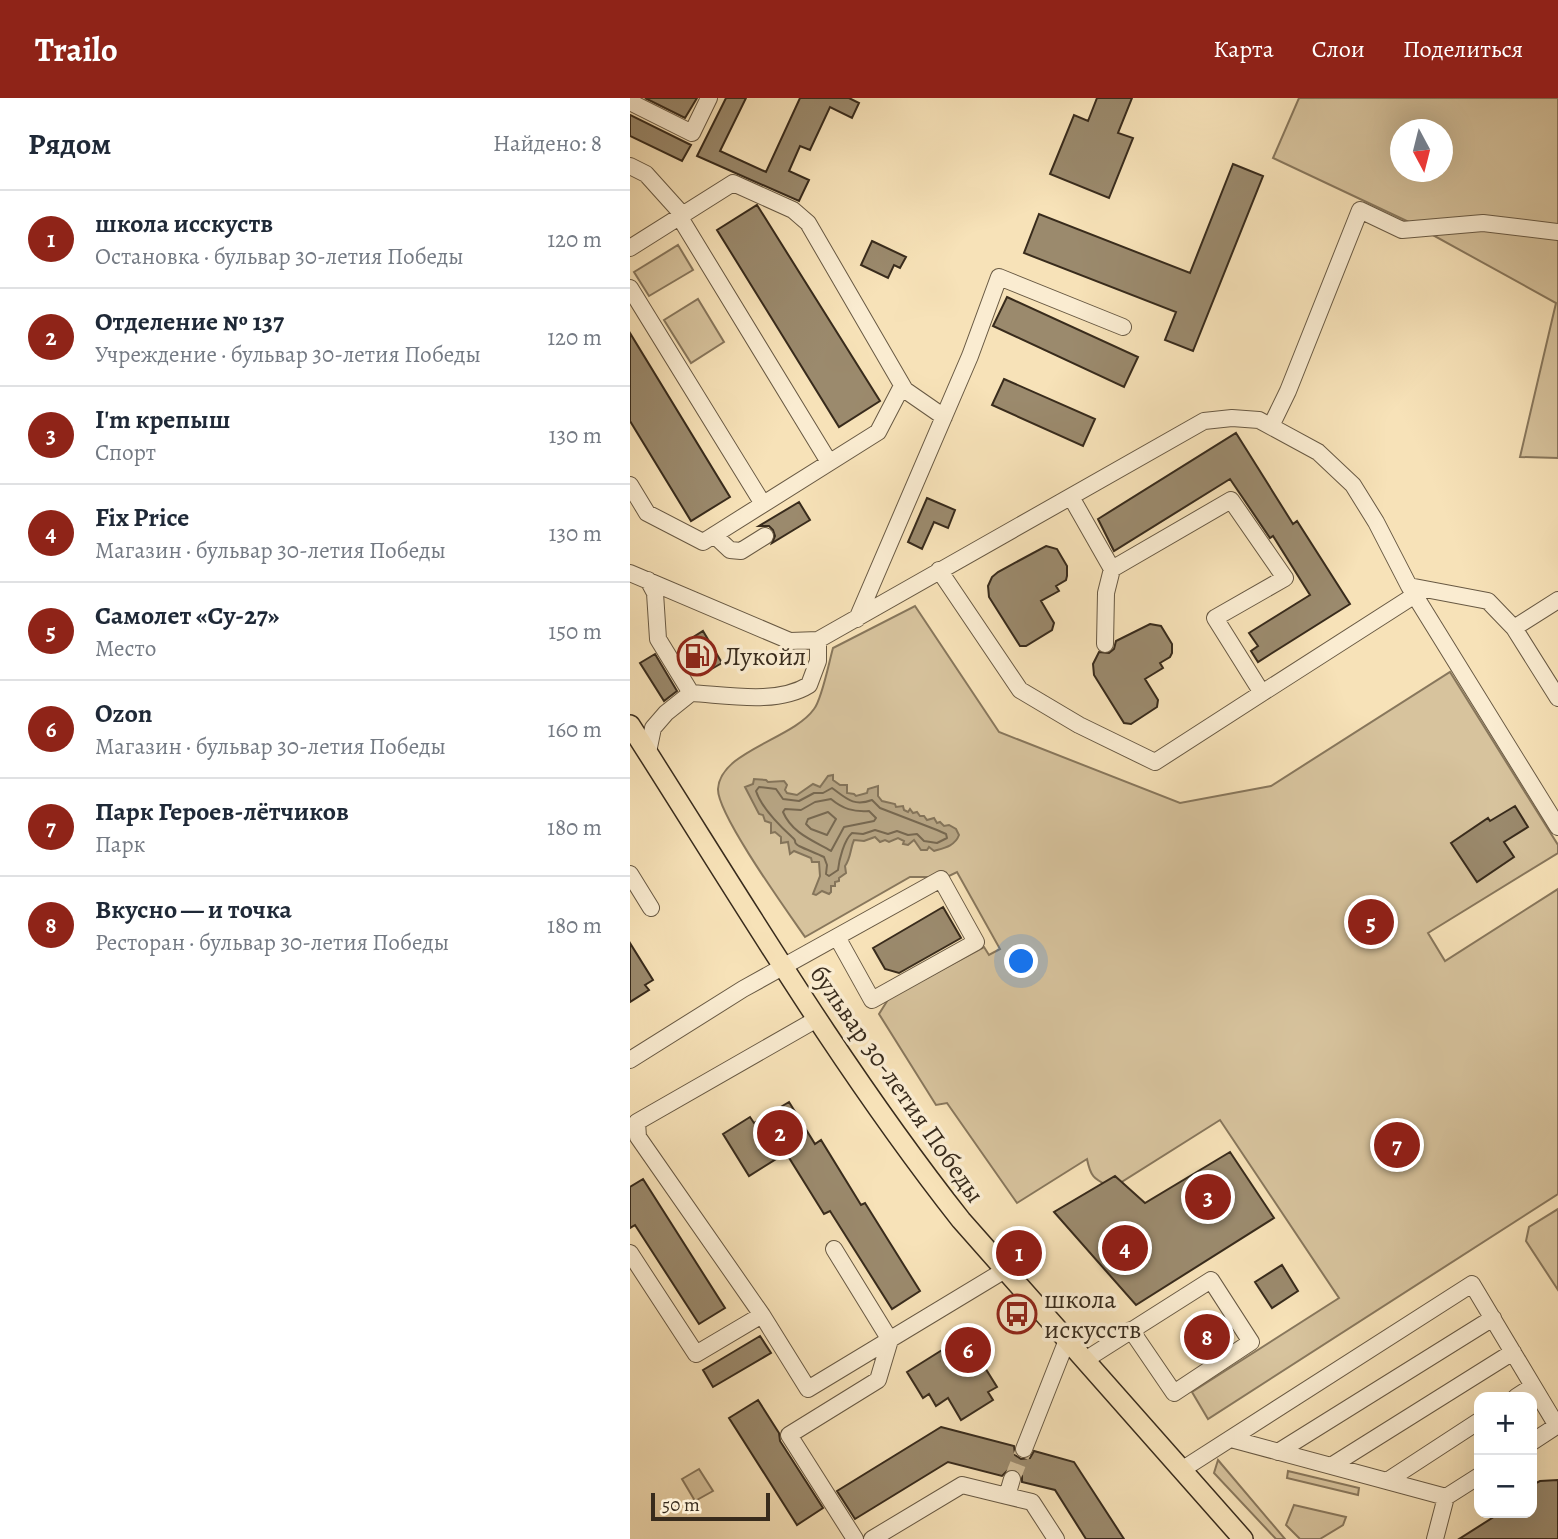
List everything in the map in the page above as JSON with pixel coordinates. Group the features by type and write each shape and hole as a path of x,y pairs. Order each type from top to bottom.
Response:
{"main road":[{"name":"бульвар 30-летия Победы","path":"630,725 817,1019 922,1171 1005,1270 1243,1539"}],"street":[{"path":"630,102 692,133 709,98"},
{"path":"630,166 646,174 681,215 829,463"},
{"path":"630,248 733,183 793,210 808,223 902,386 944,416"},
{"path":"1271,426 1360,210 1402,230 1483,223 1558,232"},
{"path":"858,619 970,356 999,277 1123,327"},
{"path":"630,288 763,504"},
{"path":"630,485 647,513 703,542 878,432 902,386"},
{"path":"630,573 790,641 818,640 1204,421 1232,418 1259,420 1318,452 1353,485 1412,590 1558,827"},
{"path":"1071,497 1112,569 1106,593 1105,644"},
{"path":"1112,569 1231,500 1285,578 1215,618 1262,692"},
{"path":"714,535 730,550 741,551 765,536"},
{"path":"939,570 1020,690 1079,725 1155,762 1412,590 1488,601 1514,628 1558,698"},
{"path":"648,580 655,593 658,639 691,693"},
{"path":"1514,628 1558,600"},
{"path":"648,752 653,728 666,713 691,693 781,697 810,685 815,673 818,640"},
{"path":"630,874 651,908"},
{"path":"630,1059 783,967 941,879 976,942 872,1000 837,937"},
{"path":"817,1019 638,1122 638,1137 762,1315 808,1389 1005,1270"},
{"path":"834,1249 890,1340 877,1380 789,1434 855,1539"},
{"path":"630,1253 696,1354 762,1315"},
{"path":"1085,1360 1131,1330 1211,1280 1251,1342 1174,1393 1131,1330"},
{"path":"1183,1469 1472,1284 1558,1425 1537,1439"},
{"path":"1278,1452 1493,1318"},
{"path":"1024,1449 1067,1340"},
{"path":"1331,1466 1513,1352"},
{"path":"1524,1392 1533,1386"},
{"path":"1387,1481 1474,1424"},
{"path":"1231,1439 1447,1497"},
{"path":"1007,1496 1012,1479"},
{"path":"1435,1539 1447,1497 1474,1479"},
{"path":"872,1539 962,1485 1032,1502 1056,1539"}],"shaded area":[{"path":"1299,98 1558,98 1558,458 1520,457 1556,303 1411,223 1273,158"},
{"path":"678,245 693,270 649,296 634,272"},
{"path":"698,299 724,342 691,363 664,320"},
{"path":"915,606 999,732 1180,803 1271,786 1450,672 1558,845 1558,853 1428,933 1445,961 1558,889 1558,1194 1208,1419 1192,1392 1339,1298 1220,1120 1112,1188 1095,1178 1087,1159 1017,1203 947,1103 936,1105 879,1014 889,998 984,947 989,955 1000,949 957,872 947,877 910,877 805,937 754,863 721,801 718,789 722,776 731,765 790,729 814,709 833,648"},
{"path":"1558,1209 1558,1290 1526,1241 1529,1227"},
{"path":"1218,1460 1285,1539 1276,1539 1214,1473"},
{"path":"699,1469 713,1491 695,1501 682,1479"},
{"path":"1288,1471 1359,1488 1358,1495 1287,1478"},
{"path":"1294,1505 1346,1517 1343,1525 1320,1539 1300,1539 1286,1525"}],"water":[{"path":"833,775 833,780 840,785 847,785 847,793 856,796 878,786 878,796 882,801 895,804 896,807 903,806 904,810 917,812 927,820 934,818 937,823 956,829 959,835 949,846 934,851 929,847 927,850 921,850 914,840 908,845 898,838 889,842 880,842 875,837 864,841 854,840 845,866 846,873 835,882 835,886 831,886 829,894 822,891 813,894 820,876 819,862 812,862 811,858 794,851 790,854 788,842 781,843 781,837 775,832 771,833 771,823 759,814 745,787 753,784 754,779 784,781 787,793 797,795 813,784 820,787 828,776"}],"building":[{"path":"645,98 697,98 685,118"},
{"path":"726,98 746,98 720,151 766,172 800,98 849,98 859,103 852,118 830,107 810,150 800,146 789,171 809,180 799,201 697,156"},
{"path":"1097,98 1132,98 1118,133 1133,138 1109,198 1050,174 1074,115 1088,121"},
{"path":"630,115 691,145 682,161 630,136"},
{"path":"1233,164 1263,176 1193,351 1165,340 1176,312 1024,253 1039,214 1190,273"},
{"path":"757,205 880,401 839,427 717,230"},
{"path":"872,241 906,257 900,268 894,265 888,278 861,265"},
{"path":"1007,297 1138,357 1124,387 993,326"},
{"path":"630,333 730,497 691,521 630,421"},
{"path":"1004,379 1095,419 1083,446 992,405"},
{"path":"1236,433 1293,524 1297,521 1350,604 1258,662 1251,651 1258,646 1249,633 1310,595 1273,536 1270,538 1230,479 1114,551 1098,519"},
{"path":"927,498 955,510 948,528 934,522 922,549 908,542"},
{"path":"799,502 810,520 772,543 775,536 773,530 769,526 759,526"},
{"path":"1046,546 1057,549 1067,566 1066,580 1056,586 1059,591 1041,601 1054,623 1052,630 1026,646 1020,646 989,597 988,586 998,572"},
{"path":"1150,624 1161,626 1172,644 1172,653 1160,663 1163,668 1145,679 1158,700 1157,707 1131,724 1124,723 1094,675 1093,664 1099,652 1109,653 1114,649 1116,641"},
{"path":"703,631 722,663 701,675 682,644"},
{"path":"655,654 677,691 664,701 640,663"},
{"path":"1515,806 1528,827 1504,842 1514,857 1477,882 1451,843 1488,818 1490,821"},
{"path":"943,907 961,938 899,973 885,969 873,948"},
{"path":"630,943 653,980 645,985 649,990 630,1002"},
{"path":"789,1102 815,1144 821,1140 861,1205 865,1203 920,1291 892,1309 830,1211 824,1214 786,1153 749,1176 723,1134 750,1117 754,1123"},
{"path":"1230,1152 1274,1218 1136,1305 1054,1212 1115,1176 1145,1203"},
{"path":"643,1179 725,1308 699,1324 635,1225 630,1228 630,1187"},
{"path":"1282,1265 1298,1291 1272,1308 1255,1282"},
{"path":"760,1336 771,1353 713,1387 703,1370"},
{"path":"958,1340 962,1346 969,1342 997,1387 988,1392 993,1400 961,1420 948,1398 936,1406 929,1394 923,1398 907,1372"},
{"path":"758,1400 779,1433 780,1441 823,1508 797,1525 729,1418"},
{"path":"941,1427 1014,1446 1015,1455 1021,1459 1030,1458 1034,1451 1074,1462 1124,1539 1086,1539 1055,1490 1022,1482 1022,1476 1016,1469 1009,1469 1002,1476 948,1462 855,1519 837,1491"},
{"path":"1558,1480 1558,1539 1459,1539 1492,1518 1537,1518 1537,1482"}],"tunnel":[{"path":"1012,1479 1024,1449"}],"place":[{"name":"Лукойл","path":"697,656"},
{"name":"Самолет «Су-27»","path":"1371,922"},
{"name":"Отделение № 137","path":"780,1133"},
{"name":"Парк Героев-лётчиков","path":"1397,1145"},
{"name":"I'm крепыш","path":"1208,1197"},
{"name":"Fix Price","path":"1125,1248"},
{"name":"школа исскуств","path":"1019,1253"},
{"name":"школа искусств","path":"1017,1314"},
{"name":"Вкусно — и точка","path":"1207,1337"},
{"name":"Ozon","path":"968,1350"}]}
